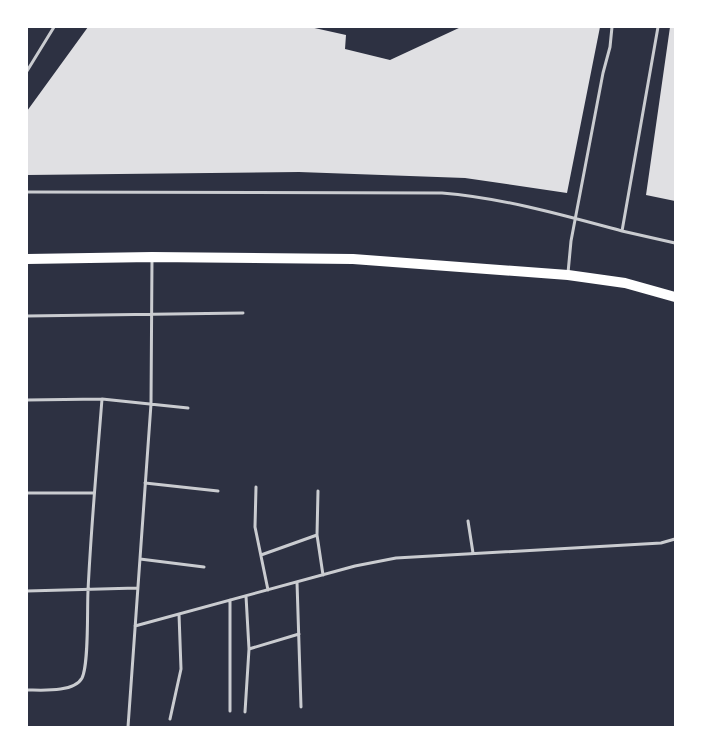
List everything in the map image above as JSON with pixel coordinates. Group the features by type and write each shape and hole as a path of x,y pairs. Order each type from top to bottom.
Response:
{"main road":[{"path":"27,259 152,257 353,259 568,275 625,283 675,297"}],"lane":[{"path":"27,71 54,27"},
{"path":"568,275 571,241 600,88 610,47 612,27"},
{"path":"622,231 658,27"},
{"path":"27,192 442,193 486,199 576,218 622,231 675,243"},
{"path":"128,727 151,404 152,257"},
{"path":"27,316 243,313"},
{"path":"27,690 63,689 76,684 82,679 85,658 94,493 102,399"},
{"path":"27,400 102,399 188,408"},
{"path":"145,483 218,492"},
{"path":"256,487 256,526 268,590"},
{"path":"318,491 317,535 323,575"},
{"path":"27,494 94,493"},
{"path":"468,521 474,553"},
{"path":"261,554 317,535"},
{"path":"135,626 323,575 396,558 661,543 675,539"},
{"path":"140,559 204,567"},
{"path":"297,582 301,707"},
{"path":"27,592 138,588"},
{"path":"245,712 249,649 246,596"},
{"path":"230,600 230,711"},
{"path":"170,719 181,669 179,614"},
{"path":"249,649 299,634"}],"building":[{"path":"88,27 310,27 346,35 345,49 390,60 461,27 600,27 567,193 465,178 299,172 27,175 27,111"},
{"path":"670,27 675,27 675,201 646,195"}]}
